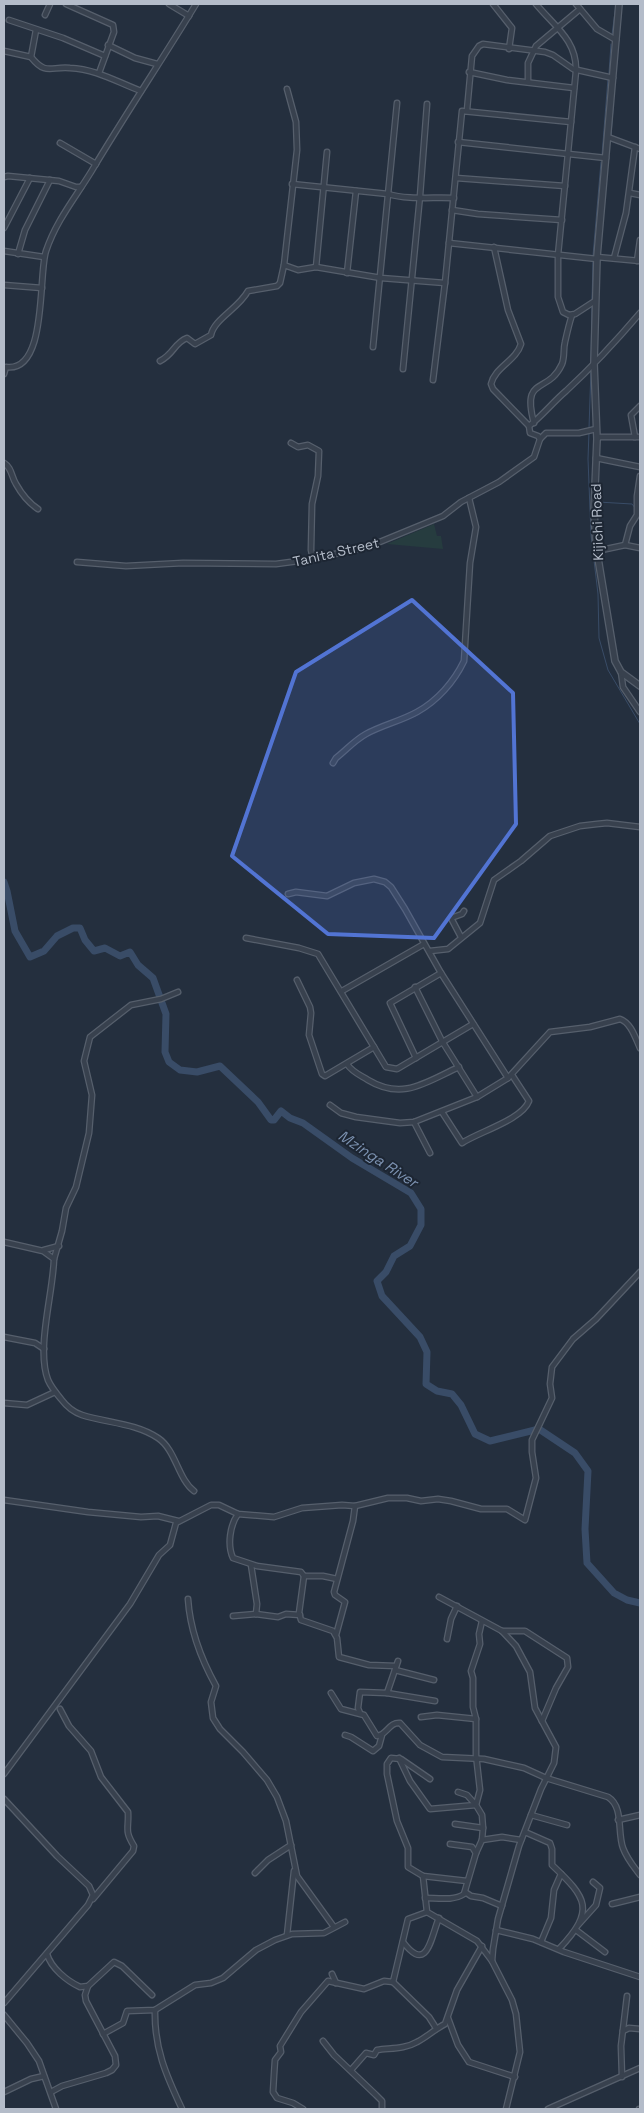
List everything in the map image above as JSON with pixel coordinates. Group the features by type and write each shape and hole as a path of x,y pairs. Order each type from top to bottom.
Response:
{"street":[{"path":"45,15 50,4"},
{"path":"66,4 113,25 114,32 99,73"},
{"path":"169,4 189,16"},
{"path":"4,374 4,367 13,367 23,361 30,352 39,325 44,257 51,236 196,4"},
{"path":"494,4 512,28 509,49"},
{"path":"536,4 574,49 576,55 558,255 558,297 563,312 572,316"},
{"path":"576,4 597,29 616,40"},
{"name":"Kijichi Road","path":"619,4 597,258 594,363 597,439 594,511 597,551 615,661 621,672"},
{"path":"528,82 528,63 534,50 540,42 580,9"},
{"path":"9,20 63,38 105,56"},
{"path":"32,57 36,30"},
{"path":"467,110 469,72 472,56 479,46 483,44 509,49 534,50 553,55 566,66 576,71 613,78"},
{"path":"108,45 136,58 157,64"},
{"path":"4,51 32,57 46,70 70,68 99,73 141,91"},
{"path":"469,72 496,79 574,88"},
{"path":"160,361 176,349 177,343 180,341 187,338 195,344 211,335 215,325 238,306 248,292 277,286 284,265 296,150 296,122 287,89"},
{"path":"373,348 381,278 381,248 397,103"},
{"path":"404,369 427,104"},
{"path":"433,380 450,242 462,111 571,122"},
{"path":"608,137 638,148 630,194 614,258"},
{"path":"458,142 606,158"},
{"path":"60,143 96,164"},
{"path":"316,267 327,152"},
{"path":"4,177 50,180 81,187"},
{"path":"4,228 30,178"},
{"path":"456,178 565,186"},
{"path":"18,254 25,230 50,180"},
{"path":"292,184 388,194 401,198 420,196 454,198"},
{"path":"347,272 356,191"},
{"path":"630,194 640,195"},
{"path":"452,210 478,214 562,220"},
{"path":"450,242 558,255 639,261 640,240"},
{"path":"494,247 508,310 521,344 514,358 508,361 491,384 493,389 532,425"},
{"path":"4,251 44,257"},
{"path":"284,265 298,270 316,267 381,278 445,282"},
{"path":"4,285 42,288"},
{"path":"595,301 572,316 561,365 554,377 536,386 530,396 532,425 530,433 540,438 546,433 579,433 596,429"},
{"path":"532,425 566,391 577,383 618,340 640,313"},
{"path":"597,439 600,437 637,437 631,415 640,406"},
{"name":"Tanita Street","path":"77,562 126,566 183,563 276,564 313,560 370,546 443,516 461,502 499,482 529,461 538,450 540,438"},
{"path":"291,443 298,447 308,445 319,451 318,476 312,504 311,550 313,560"},
{"path":"596,458 640,467"},
{"path":"4,463 10,468 16,484 27,500 38,509"},
{"path":"625,545 630,526 637,515 640,476"},
{"path":"334,763 336,758 365,734 415,713 428,705 441,695 460,670 464,661 471,556 476,527 469,498"},
{"path":"597,551 625,545 640,548"},
{"path":"621,672 639,685"},
{"path":"621,672 623,687 640,712"},
{"path":"430,951 448,949 480,923 496,878 521,861 550,836 580,826 607,824 640,827"},
{"path":"288,894 296,892 327,896 354,883 374,879 381,880 391,887 430,951 440,973 472,1024 529,1101 528,1104 513,1116 462,1143 442,1112"},
{"path":"461,937 451,918 462,914 464,910"},
{"path":"246,938 315,952 342,991 386,1067 397,1069 472,1024"},
{"path":"342,991 424,944"},
{"path":"416,1058 390,1006 392,1001 440,973"},
{"path":"297,980 310,1007 309,1035 322,1074 325,1076 374,1047"},
{"path":"415,987 442,1041 477,1097"},
{"path":"178,992 161,1000 131,1005 90,1037 84,1061 92,1095 88,1133 76,1187 66,1208 59,1246 54,1259 44,1348 46,1374 55,1392 67,1406 78,1414 136,1428 160,1439 180,1471 186,1485 194,1491"},
{"path":"330,1105 341,1113 356,1117 400,1123 414,1122 477,1097 510,1077 536,1048 542,1038 555,1030 590,1027 620,1019 632,1029 640,1048"},
{"path":"347,1064 351,1070 376,1085 399,1091 412,1088 459,1067"},
{"path":"414,1122 430,1153"},
{"path":"4,1242 43,1250 59,1246"},
{"path":"43,1250 54,1259"},
{"path":"4,1500 88,1512 141,1517 158,1516 178,1521 211,1505 219,1505 238,1514 274,1517 302,1508 355,1506 388,1498 414,1498 421,1501 438,1499 481,1510 507,1510 524,1520 536,1478 532,1440 552,1398 552,1367 573,1339 596,1319 640,1272"},
{"path":"4,1337 35,1343 44,1348"},
{"path":"4,1403 27,1405 55,1392"},
{"path":"355,1506 354,1521 337,1579 335,1595 345,1602 336,1635 339,1657 369,1665 395,1668 434,1680"},
{"path":"238,1514 232,1525 230,1541 231,1554 235,1560 251,1565 301,1572 304,1576 323,1576 337,1579"},
{"path":"4,1774 130,1604 159,1555 170,1545 178,1521"},
{"path":"251,1565 256,1614"},
{"path":"304,1576 300,1599 300,1616 304,1622 330,1629 336,1635"},
{"path":"439,1597 502,1631 516,1646 530,1672 535,1708 555,1744 554,1763 521,1840 496,1930 492,1962"},
{"path":"188,1599 191,1625 206,1666 216,1686 211,1702 213,1718 220,1729 267,1780 280,1802 287,1823 297,1876 334,1927"},
{"path":"447,1638 451,1619 457,1606"},
{"path":"233,1616 256,1614 278,1617 286,1614 300,1616"},
{"path":"476,1805 480,1790 471,1671 480,1644 479,1634 482,1621"},
{"path":"502,1631 525,1631 567,1658 568,1667 556,1688 542,1722"},
{"path":"387,1693 398,1660"},
{"path":"360,1713 358,1708 360,1692 387,1693 435,1701"},
{"path":"331,1693 341,1709 360,1713 366,1718 376,1735 382,1735"},
{"path":"4,2003 131,1855 134,1846 127,1836 127,1810 102,1777 91,1751 69,1726 60,1709"},
{"path":"421,1717 437,1715 476,1719"},
{"path":"345,1735 373,1751 379,1746 382,1735 392,1725 397,1723 406,1728 417,1743 430,1752 448,1759 477,1758 524,1768 546,1778 608,1797 616,1804 624,1848 630,1862 639,1872"},
{"path":"399,1758 410,1781 430,1809 476,1805"},
{"path":"430,1779 399,1758 388,1761 387,1774 397,1821 408,1848 408,1867 423,1876 467,1881"},
{"path":"425,1898 460,1897 465,1892 467,1881 482,1840 482,1815 467,1794 458,1792"},
{"path":"4,1799 57,1856 89,1886 93,1899"},
{"path":"531,1815 567,1825"},
{"path":"618,1820 640,1815"},
{"path":"455,1824 483,1828"},
{"path":"524,1832 550,1843 552,1865 576,1888 583,1902 581,1916 576,1928"},
{"path":"482,1840 502,1837 521,1840"},
{"path":"450,1844 472,1847 476,1854"},
{"path":"255,1873 268,1860 291,1845"},
{"path":"287,1935 294,1860"},
{"path":"541,1942 551,1918 553,1898 561,1874"},
{"path":"423,1876 427,1912"},
{"path":"559,1949 598,1900 600,1888 593,1882"},
{"path":"465,1892 471,1896 483,1898 502,1906"},
{"path":"612,1904 640,1897"},
{"path":"393,1982 408,1920 427,1912 482,1946 512,2000 516,2014 520,2052 516,2077 506,2109"},
{"path":"403,1942 412,1952 419,1955 426,1952 430,1948 433,1932 439,1918"},
{"path":"103,2034 123,2023 127,2011 155,2010 195,1985 211,1984 223,1978 256,1950 287,1935 324,1933 345,1922"},
{"path":"576,1928 605,1952"},
{"path":"496,1930 517,1934 640,1977"},
{"path":"351,2070 366,2053 374,2055 377,2050 406,2046 417,2042 436,2028 445,2024 458,1990 482,1946"},
{"path":"47,1954 52,1964 75,1985 80,1987 88,1986"},
{"path":"51,2092 62,2086 106,2073 115,2068 115,2056 86,2001 85,1995 88,1986 114,1962 122,1966 152,1995"},
{"path":"38,1964 52,1964"},
{"path":"332,1974 336,1983"},
{"path":"301,2108 274,2095 275,2060 280,2054 280,2046 301,2012 328,1981 364,1989 384,1981 393,1982 429,2017 436,2028"},
{"path":"622,2077 621,2046 627,1996"},
{"path":"155,2010 159,2054 182,2109"},
{"path":"4,2015 39,2060 56,2109"},
{"path":"448,2018 458,2045 469,2062 516,2077"},
{"path":"623,2031 629,2028 640,2029"},
{"path":"323,2041 334,2055 382,2101 382,2109"},
{"path":"548,2109 640,2068"},
{"path":"4,2092 31,2079 44,2076"}],"highlighted area":[{"path":"412,600 513,693 516,824 434,938 328,934 232,856 296,672"}],"green space":[{"path":"434,524 437,536 441,536 443,549 387,544"}],"waterway":[{"path":"612,35 616,4"},
{"path":"615,83 622,4"},
{"path":"609,73 611,44"},
{"path":"602,155 608,79"},
{"path":"611,135 613,109"},
{"path":"600,255 610,140"},
{"path":"593,256 601,162"},
{"path":"592,301 593,261"},
{"path":"591,363 592,305"},
{"path":"589,428 591,370"},
{"path":"589,432 588,459 591,535 598,594 599,638 608,670 640,724"},
{"path":"598,502 632,504 636,509"},
{"name":"Mzinga River","path":"4,882 15,931 30,957 44,951 57,936 73,928 80,928 85,940 94,951 105,948 120,956 130,952 138,965 153,978 166,1014 165,1052 169,1062 180,1070 197,1072 220,1066 258,1102 271,1120 274,1120 281,1111 290,1118 303,1123 352,1158 411,1193 421,1209 421,1225 410,1246 394,1256 386,1272 377,1281 382,1296 420,1337 427,1352 426,1384 437,1391 452,1394 461,1405 475,1434 490,1441 539,1429 575,1453 588,1471 585,1529 587,1563 614,1593 627,1600 640,1603"}]}
